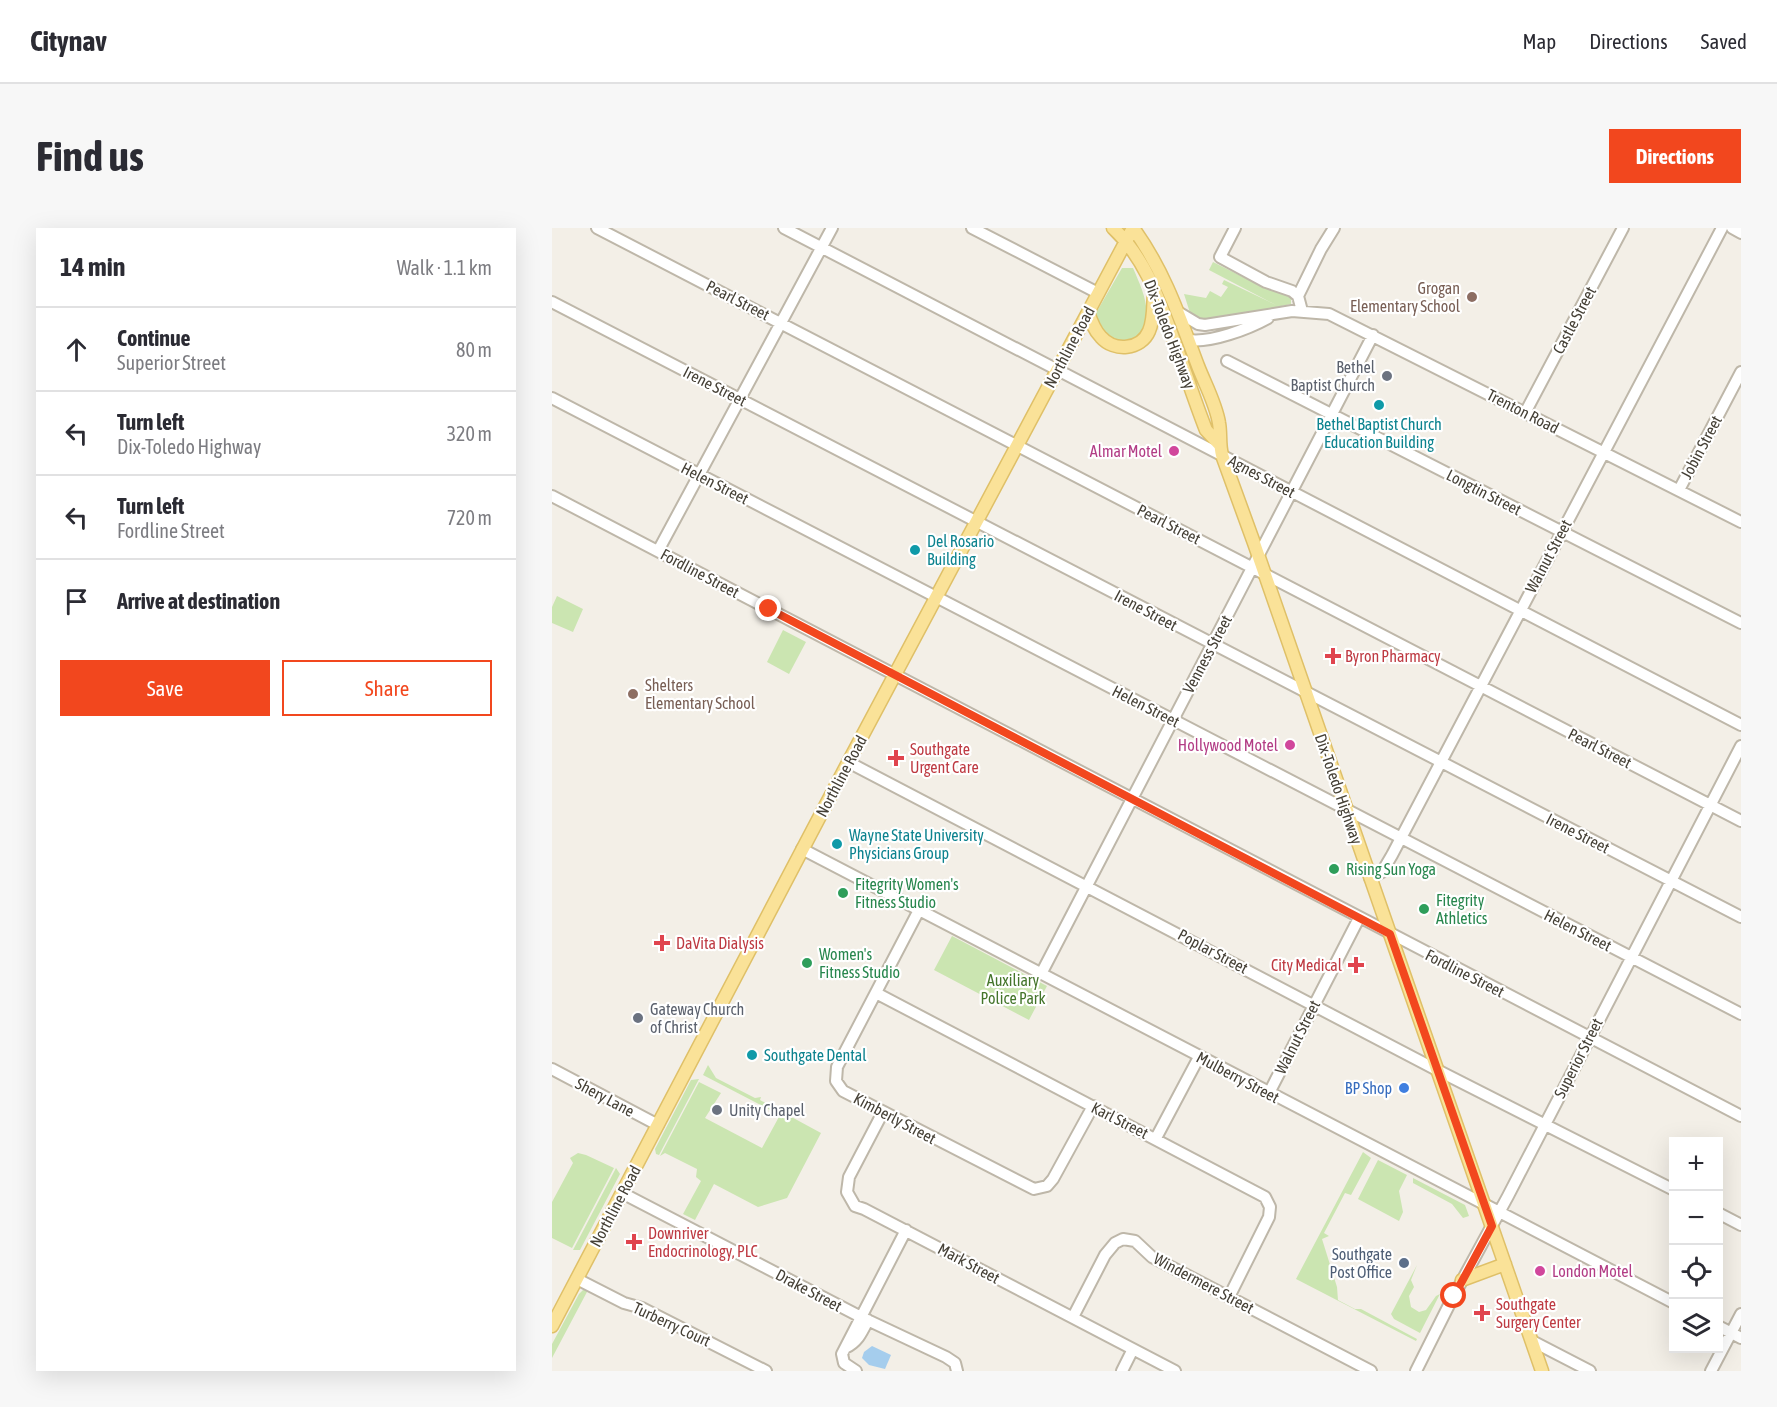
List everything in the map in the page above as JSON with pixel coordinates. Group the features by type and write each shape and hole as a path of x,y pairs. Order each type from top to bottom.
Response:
{"main road":[{"name":"Dix-Toledo Highway","path":"1113,228 1126,241 1143,265 1161,304 1206,430 1220,450"},
{"name":"Northline Road","path":"552,1326 894,675 1133,228"},
{"name":"Dix-Toledo Highway","path":"1133,228 1156,263 1189,340 1219,424 1220,450 1258,565 1347,811 1542,1371"},
{"path":"1088,312 1094,328 1106,342 1121,347 1134,346 1144,339 1150,330 1154,289"},
{"path":"1161,304 1175,330 1189,340"},
{"path":"1462,1280 1505,1264"}],"street":[{"name":"Pearl Street","path":"597,228 1017,446 1258,565 1480,685 1741,820"},
{"name":"Agnes Street","path":"784,228 1058,370 1220,450 1291,492 1741,724"},
{"path":"658,551 832,228"},
{"path":"972,228 1098,293"},
{"path":"1235,228 1220,257 1266,282 1292,291 1298,296 1302,311"},
{"path":"1298,296 1334,228"},
{"name":"Castle Street","path":"1525,413 1623,228"},
{"name":"Walnut Street","path":"1370,878 1382,872 1401,838 1722,228"},
{"path":"1732,228 1741,232"},
{"name":"Irene Street","path":"552,302 1741,917"},
{"name":"Trenton Road","path":"1178,312 1198,324 1205,325 1302,311 1329,314 1741,522"},
{"name":"Trenton Road","path":"1189,340 1200,342 1217,337 1274,315"},
{"name":"Venness Street","path":"1041,974 1172,719 1258,565 1291,492 1373,335"},
{"name":"Longtin Street","path":"1227,361 1741,623"},
{"name":"Jobin Street","path":"1679,490 1741,372"},
{"name":"Helen Street","path":"552,398 1741,1014"},
{"name":"Fordline Street","path":"552,496 1741,1116"},
{"name":"Superior Street","path":"1416,1371 1741,746"},
{"name":"Poplar Street","path":"848,762 1437,1070 1669,1187"},
{"name":"Mulberry Street","path":"802,849 1669,1300"},
{"name":"Kimberly Street","path":"919,910 837,1067 835,1077 843,1091 1034,1189 1047,1186 1053,1179 1093,1106"},
{"name":"Walnut Street","path":"1269,1093 1359,918"},
{"name":"Karl Street","path":"876,993 1261,1194 1269,1204 1269,1217 1229,1297"},
{"path":"1156,1138 1199,1057"},
{"name":"Shery Lane","path":"552,1070 658,1125"},
{"name":"Mark Street","path":"883,1112 849,1177 847,1192 855,1206 906,1230 1175,1371"},
{"name":"Drake Street","path":"622,1192 864,1318 952,1360 957,1371"},
{"path":"1723,1216 1741,1225"},
{"path":"856,1371 842,1360 844,1348 864,1318 906,1230"},
{"name":"Windermere Street","path":"1072,1317 1108,1249 1123,1239 1135,1241 1152,1257 1354,1367 1371,1371"},
{"name":"Turberry Court","path":"577,1278 766,1371"},
{"path":"1711,1371 1736,1335 1741,1314"},
{"path":"1532,1341 1590,1371"},
{"path":"1122,1371 1133,1349"}],"green space":[{"path":"1213,262 1261,286 1291,296 1291,304 1213,321 1203,321 1191,316 1184,294 1206,298 1210,291 1221,297 1228,287 1222,284 1224,280 1276,305 1209,270"},
{"path":"1122,268 1133,268 1141,286 1147,314 1142,332 1135,340 1114,344 1095,322 1096,313"},
{"path":"557,596 583,609 573,632 552,623 552,607"},
{"path":"783,630 806,642 789,674 767,662"},
{"name":"Auxiliary Police Park","path":"952,936 1047,986 1029,1020 934,970"},
{"path":"708,1065 716,1078 755,1098 761,1097 760,1100 821,1133 787,1198 758,1207 714,1184 695,1220 683,1214 701,1181 696,1177 697,1169 665,1153 660,1156 699,1082 721,1093 705,1118 762,1148 780,1115 703,1075"},
{"path":"699,1079 659,1155 656,1154 655,1149 691,1080"},
{"path":"1363,1152 1371,1158 1351,1195 1345,1193 1324,1233 1329,1236 1322,1239 1337,1287 1338,1300 1355,1309 1361,1309 1417,1339 1416,1341 1296,1279"},
{"path":"578,1153 614,1168 572,1248 552,1238 552,1202 573,1163 570,1158"},
{"path":"1378,1160 1407,1175 1399,1191 1403,1212 1399,1221 1358,1199"},
{"path":"616,1168 620,1174 580,1250 573,1250"},
{"path":"1413,1178 1465,1205 1469,1216 1463,1218 1452,1204 1413,1183"},
{"path":"1417,1265 1411,1280 1414,1287 1409,1296 1411,1307 1419,1312 1426,1310 1440,1294 1420,1333 1394,1319 1391,1314"},
{"path":"583,1290 588,1290 552,1358 552,1344"}],"water":[{"path":"872,1346 891,1355 885,1369 869,1365 862,1358 864,1352"}],"place":[{"name":"Grogan Elementary School","path":"1472,297"},
{"name":"Bethel Baptist Church","path":"1387,376"},
{"name":"Bethel Baptist Church Education Building","path":"1379,405"},
{"name":"Almar Motel","path":"1174,451"},
{"name":"Del Rosario Building","path":"915,550"},
{"name":"Byron Pharmacy","path":"1333,656"},
{"name":"Shelters Elementary School","path":"633,694"},
{"name":"Hollywood Motel","path":"1290,745"},
{"name":"Southgate Urgent Care","path":"896,758"},
{"name":"Wayne State University Physicians Group","path":"837,844"},
{"name":"Rising Sun Yoga","path":"1334,869"},
{"name":"Fitegrity Women's Fitness Studio","path":"843,893"},
{"name":"Fitegrity Athletics","path":"1424,909"},
{"name":"DaVita Dialysis","path":"662,943"},
{"name":"Women's Fitness Studio","path":"807,963"},
{"name":"City Medical","path":"1356,965"},
{"name":"Gateway Church of Christ","path":"638,1018"},
{"name":"Southgate Dental","path":"752,1055"},
{"name":"BP Shop","path":"1404,1088"},
{"name":"Unity Chapel","path":"717,1110"},
{"name":"Downriver Endocrinology, PLC","path":"634,1242"},
{"name":"Southgate Post Office","path":"1404,1263"},
{"name":"London Motel","path":"1540,1271"},
{"name":"Southgate Surgery Center","path":"1482,1313"}],"route":[{"path":"769,609 1390,934 1492,1226 1454,1296"}]}
